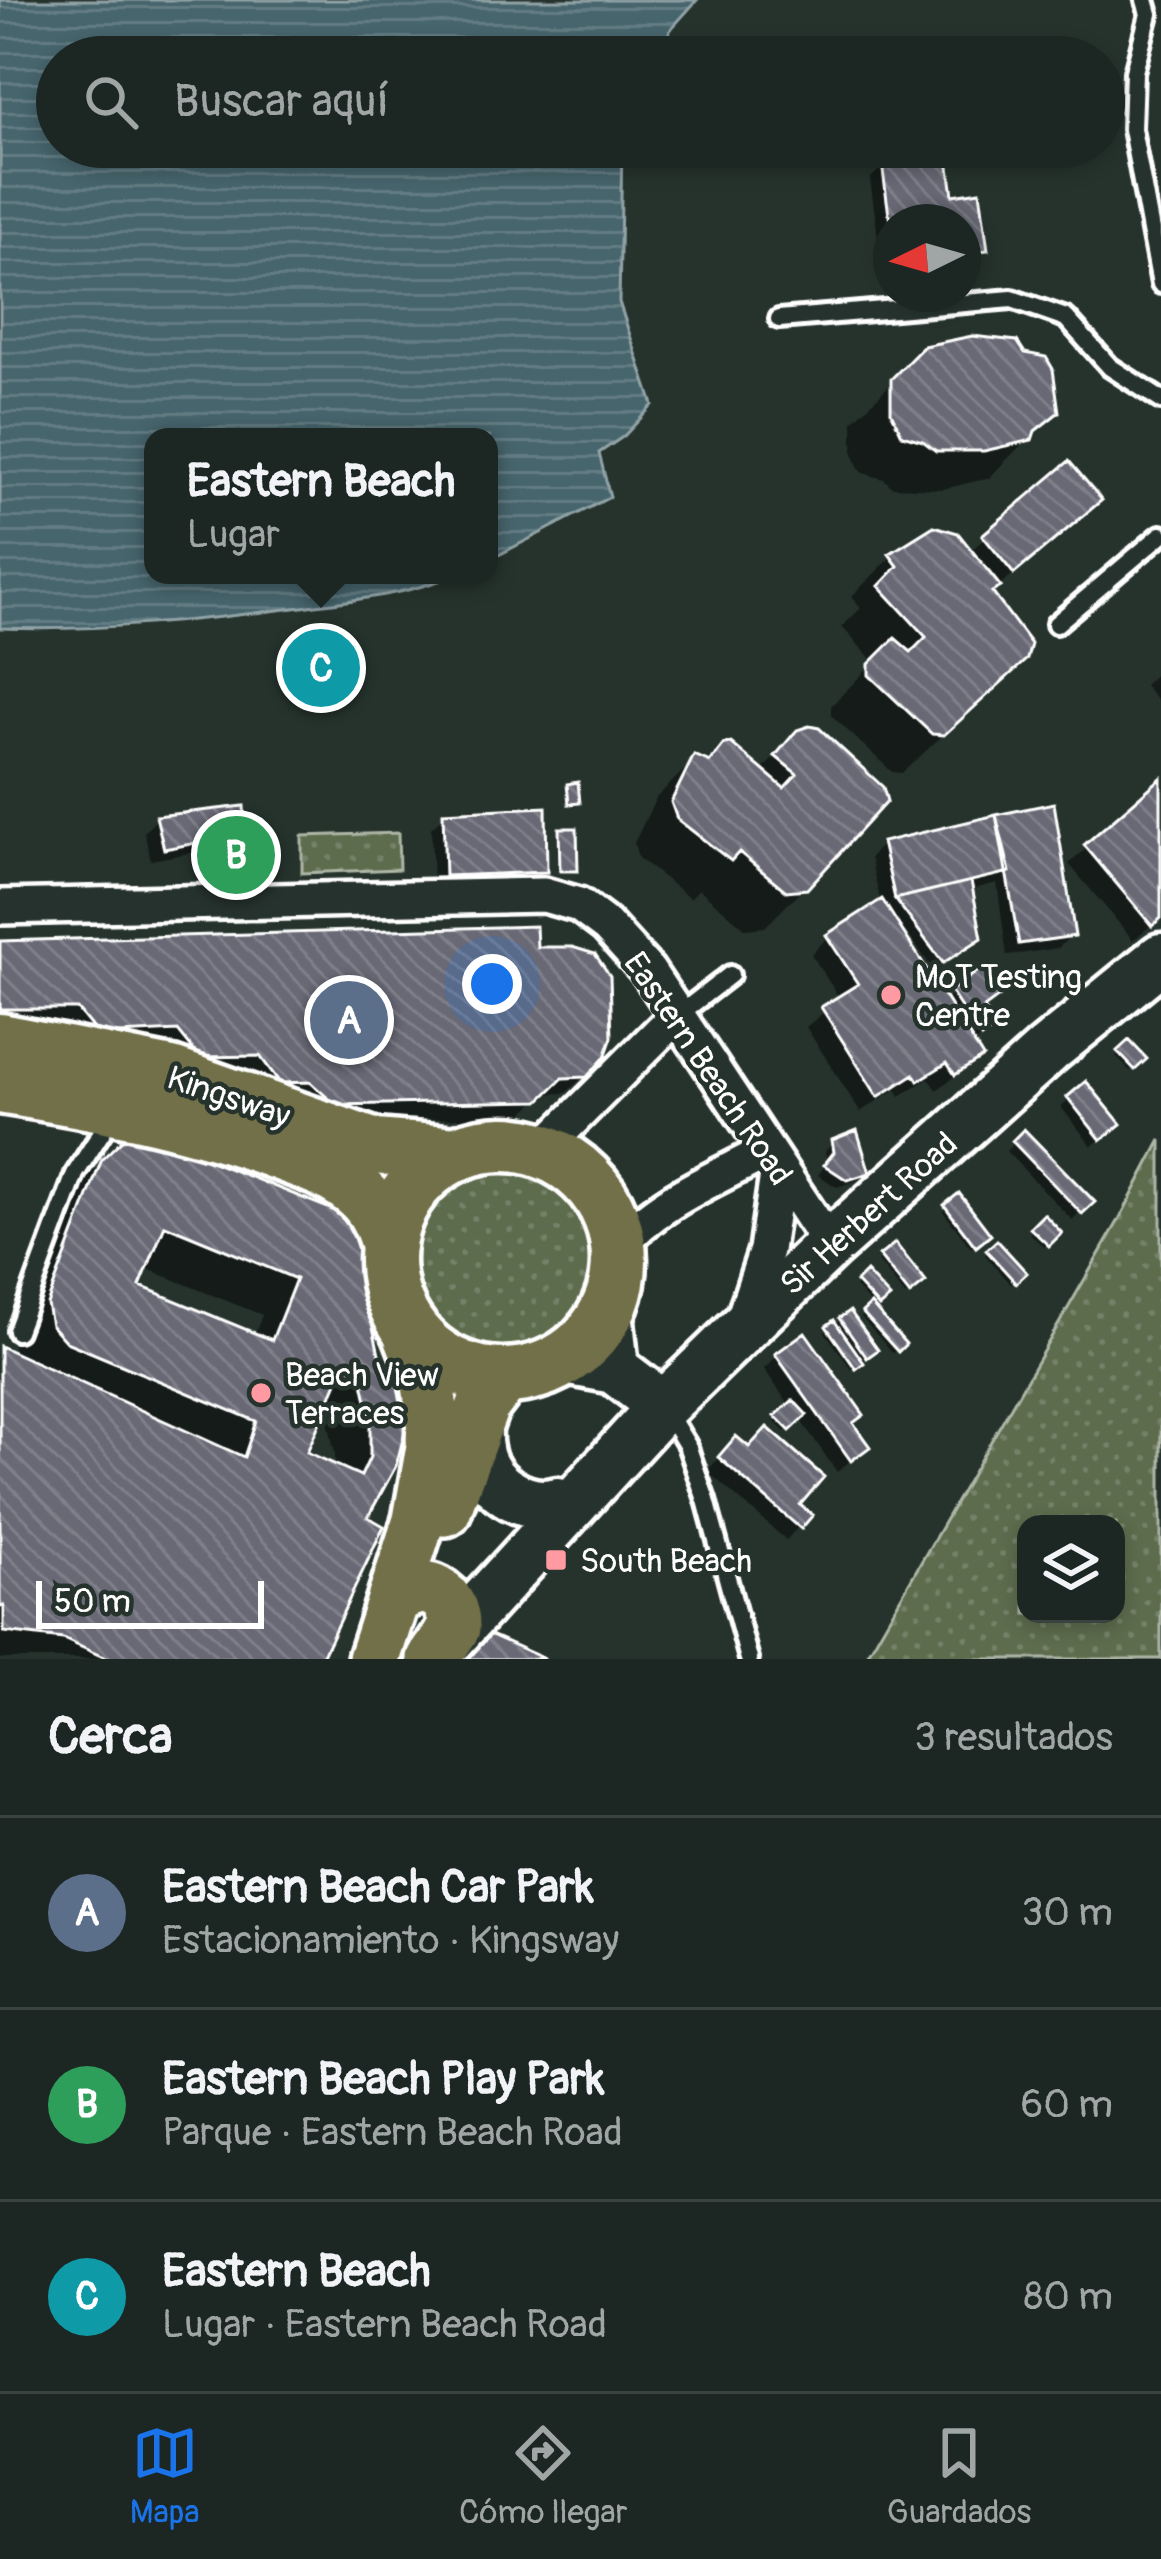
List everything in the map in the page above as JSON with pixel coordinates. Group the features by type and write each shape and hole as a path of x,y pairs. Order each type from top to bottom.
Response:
{"highway":[{"name":"Kingsway","path":"0,1041 180,1077 375,1148 456,1154"},
{"name":"Kingsway","path":"20,1089 114,1092 320,1169 359,1193 372,1207 388,1246"},
{"path":"492,1144 529,1146 562,1160 590,1182 609,1212 619,1247 618,1280 597,1330 590,1365 526,1375 492,1398 476,1374 443,1360 405,1322 390,1285 388,1246 394,1222 411,1191 436,1166 456,1154 492,1144"}],"main road":[{"name":"Sir Herbert Road","path":"419,1625 568,1513 574,1493 830,1245 1048,1050 1161,958"},
{"path":"405,1322 427,1379 434,1429 419,1625"},
{"path":"590,1365 663,1406"},
{"path":"419,1625 424,1572 492,1398"},
{"path":"492,1398 478,1449 492,1477 526,1503 574,1493"}],"street":[{"name":"Eastern Beach Road","path":"0,907 544,895 579,905 607,926 648,971 830,1245"},
{"path":"529,1146 552,1140 676,1016"},
{"path":"780,1170 835,1204 892,1191"},
{"path":"619,1247 634,1228 660,1210 780,1170"},
{"path":"738,1333 766,1250 780,1170"}],"lane":[{"path":"1145,0 1149,14 1134,72 1132,129 1161,284"},
{"path":"778,319 1012,298 1066,318 1110,367 1161,400"},
{"path":"1056,624 1161,535"},
{"path":"676,1016 730,975"},
{"path":"17,1331 75,1174 114,1092 180,1077"},
{"path":"663,1406 687,1445 706,1499 738,1607 745,1655"}],"green space":[{"path":"398,833 399,869 302,873 302,836"},
{"path":"1161,1140 1161,1659 865,1659 1119,1220"},
{"path":"505,1173 540,1180 570,1199 589,1229 596,1264 589,1299 570,1329 540,1348 505,1355 470,1348 440,1329 421,1299 414,1264 421,1229 440,1199 470,1180"}],"water":[{"path":"0,0 697,0 667,36 36,36 36,168 622,168 619,302 653,405 624,436 599,453 610,497 498,555 498,428 144,428 144,584 427,584 380,596 227,616 113,627 0,628"}],"building":[{"path":"883,168 949,168 953,195 980,191 988,250 981,251 981,204 888,204"},
{"path":"972,336 1017,341 1025,353 1046,357 1053,369 1059,412 1035,431 1032,440 984,451 936,451 902,435 891,412 891,379 924,346"},
{"path":"1069,461 1102,500 1014,574 982,535"},
{"path":"934,526 958,533 1001,587 992,592 1031,644 1027,659 944,735 932,734 869,675 869,664 895,638 911,652 926,637 879,586 898,566 889,554"},
{"path":"819,728 883,787 887,801 807,889 786,891 739,852 731,861 677,819 671,802 694,755 710,762 724,744 731,743 784,788 797,774 775,756 797,730"},
{"path":"1161,778 1161,918 1152,926 1084,845"},
{"path":"578,782 580,803 569,804 567,784"},
{"path":"1054,803 1075,936 1019,944 996,815"},
{"path":"244,806 246,834 164,849 156,816"},
{"path":"546,807 547,872 445,876 443,812"},
{"path":"996,815 1010,872 895,899 882,842"},
{"path":"559,828 577,828 578,871 560,871"},
{"path":"971,881 982,938 943,963 895,899"},
{"name":"MoT Testing Centre","path":"882,899 983,1057 955,1075 947,1063 918,1081 914,1074 878,1097 821,1007 858,984 826,935"},
{"path":"536,926 537,947 572,947 595,954 610,976 612,1037 605,1057 587,1077 563,1078 539,1101 336,1105 310,1082 280,1083 260,1056 199,1057 178,1031 98,1035 77,1009 0,1009 0,941"},
{"path":"984,967 1003,994 984,1008 997,1027 981,1038 950,991"},
{"path":"1129,1040 1147,1059 1135,1070 1117,1051"},
{"path":"1086,1081 1121,1124 1101,1140 1067,1097"},
{"path":"1024,1129 1095,1202 1082,1214 1012,1141"},
{"path":"857,1130 870,1173 847,1180 824,1165 834,1152 832,1140"},
{"name":"Beach View Terraces","path":"148,1136 358,1220 367,1240 373,1273 366,1296 379,1354 396,1377 406,1427 396,1466 368,1517 384,1526 321,1659 108,1659 63,1639 4,1632 4,1606 0,1607 0,1346 244,1457 256,1421 66,1342 51,1325 47,1304 102,1159 122,1140","holes":["165,1225 296,1279 272,1340 140,1286","344,1366 361,1373 370,1415 370,1457 361,1476 307,1452"]},
{"path":"959,1193 991,1235 976,1247 944,1205"},
{"path":"1044,1214 1062,1233 1049,1246 1030,1228"},
{"path":"997,1240 1027,1273 1016,1283 986,1250"},
{"path":"895,1243 926,1282 910,1295 879,1256"},
{"path":"866,1272 890,1298 879,1307 856,1282"},
{"path":"871,1304 906,1344 898,1352 862,1312"},
{"path":"850,1311 878,1350 867,1358 839,1318"},
{"path":"834,1320 864,1363 856,1369 826,1326"},
{"path":"805,1332 864,1415 853,1423 870,1447 851,1461 775,1354"},
{"path":"793,1400 807,1415 790,1431 775,1416"},
{"path":"767,1427 824,1477 800,1505 813,1515 801,1529 718,1457 736,1436 749,1447"},
{"path":"480,1630 545,1659 467,1659"}],"place":[{"name":"Eastern Beach","path":"321,668"},
{"name":"Eastern Beach Play Park","path":"236,855"},
{"name":"MoT Testing Centre","path":"891,995"},
{"name":"Eastern Beach Car Park","path":"349,1020"},
{"name":"Beach View Terraces","path":"261,1393"},
{"name":"South Beach","path":"556,1560"}]}
